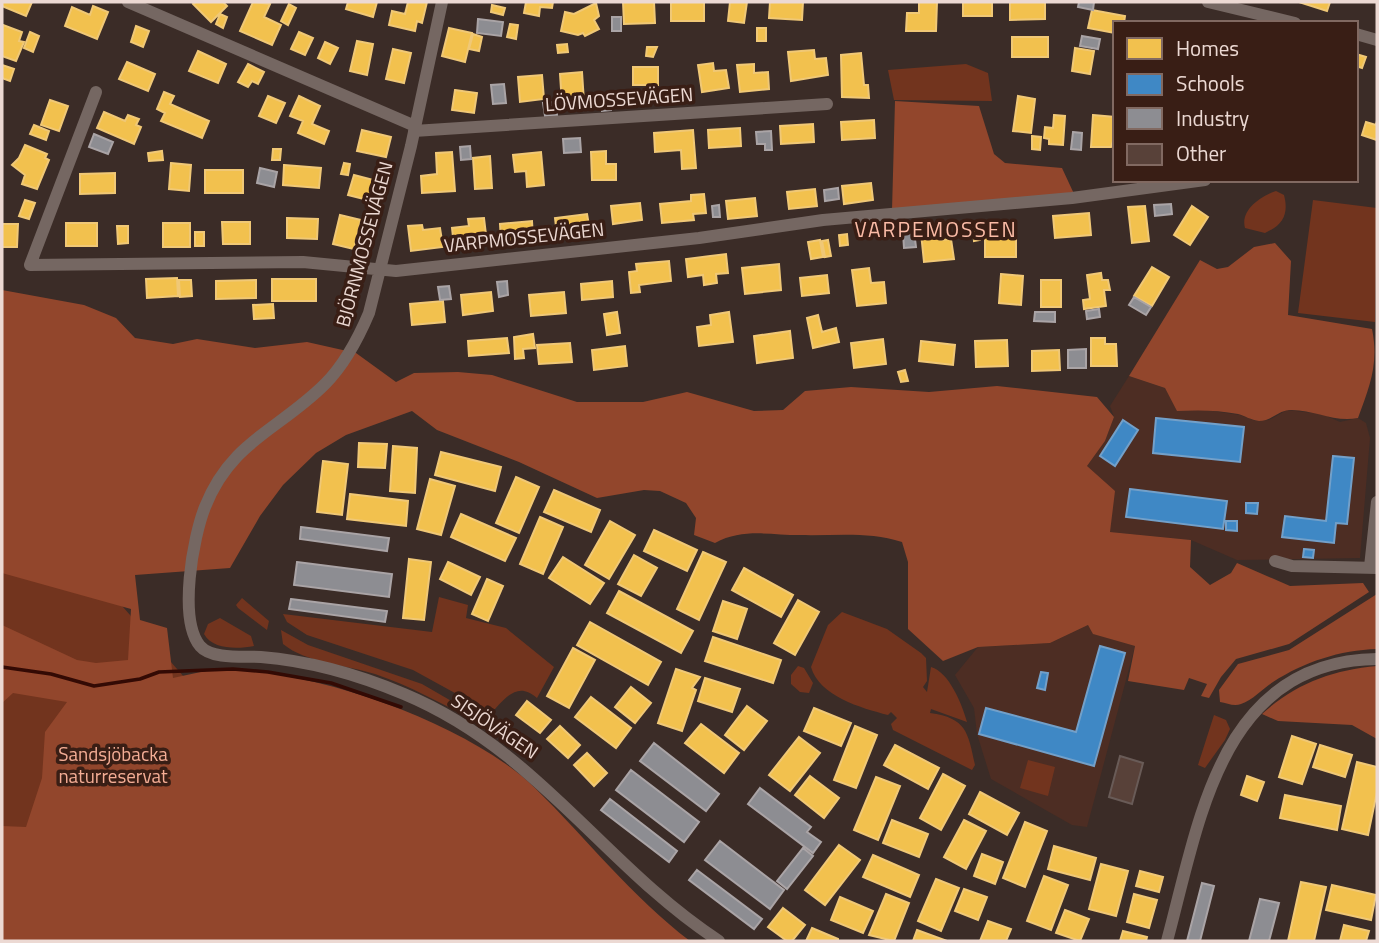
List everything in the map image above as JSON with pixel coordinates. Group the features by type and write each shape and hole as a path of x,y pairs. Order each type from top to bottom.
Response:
{"street":[{"name":"LÖVMOSSEVÄGEN","path":"128,2 414,128 827,104"},
{"name":"BJÖRNMOSSEVÄGEN","path":"198,644 190,599 190,571 194,545 214,486 242,449 305,402 344,362 369,313 442,2"},
{"path":"1208,2 1287,21"},
{"path":"1358,35 1377,40"},
{"name":"VARPMOSSEVÄGEN","path":"96,92 30,265 303,262 380,272 699,238 889,212 1072,198 1190,182"},
{"path":"1275,561 1292,566 1374,567 1377,502"},
{"name":"SISJÖVÄGEN","path":"198,644 211,654 274,659 327,668 383,686 445,714 517,761 655,894 719,941"},
{"path":"1167,941 1203,806 1219,763 1237,735 1268,701 1298,680 1328,666 1377,659"}],"shaded area":[{"path":"1129,376 1165,388 1178,411 1206,410 1240,415 1256,421 1269,420 1287,410 1322,414 1340,422 1358,418 1366,423 1370,438 1360,558 1237,560 1191,540 1110,532 1087,466 1105,441 1114,417 1110,406"},
{"path":"1088,625 1094,634 1135,646 1087,827 1072,825 991,779 977,734 974,708 955,675 978,647 1050,643"}],"green space":[{"path":"966,64 988,73 992,101 894,100 888,70"},
{"path":"895,101 979,106 994,154 1005,163 1062,168 1075,196 892,210"},
{"path":"1276,191 1284,195 1286,208 1280,222 1265,233 1245,228 1246,215 1253,205"},
{"path":"1313,200 1377,208 1375,322 1298,313"},
{"path":"1275,243 1291,261 1288,315 1372,329 1374,364 1370,385 1358,418 1341,419 1289,410 1259,421 1223,412 1177,411 1165,388 1129,376 1200,260 1217,269 1228,267 1254,247"},
{"path":"2,290 84,305 116,318 135,338 173,344 197,339 255,348 307,342 356,353 396,382 414,373 458,372 492,375 577,402 643,402 687,392 754,411 783,410 805,391 851,387 929,392 997,386 1097,397 1114,417 1105,441 1087,466 1115,491 1110,532 1191,540 1190,567 1210,585 1231,573 1237,563 1290,586 1363,583 1369,592 1289,644 1236,659 1209,698 1201,696 1207,684 1189,678 1184,690 1128,681 1135,646 1093,634 1088,625 1050,643 978,647 943,661 908,629 908,562 902,542 864,535 756,533 736,535 715,543 694,535 696,518 686,503 660,491 644,490 597,498 519,462 437,430 412,411 346,435 316,453 283,485 260,516 230,568 135,575 140,620 167,628 173,678 220,670 299,678 387,704 470,742 506,764 535,788 648,905 690,941 2,941 2,826 26,827 42,778 45,732 67,702 13,693 2,703 2,625 77,660 96,663 128,660 131,609 2,573"},
{"name":"Sandsjöbacka naturreservat","path":"2,468 238,739 2,941"},
{"path":"1377,594 1377,649 1350,652 1310,663 1285,675 1241,704 1220,702 1219,690 1238,664 1289,650"},
{"path":"439,597 468,605 466,618 506,628 554,667 537,698 525,691 514,692 495,709 484,709 413,670 307,635 287,622 283,614 432,632"},
{"path":"242,598 269,621 267,630 238,608 236,605"},
{"path":"842,612 887,629 921,653 926,658 927,681 923,687 927,692 931,667 944,675 958,698 967,722 931,709 930,713 952,719 964,729 975,765 972,770 893,730 891,724 897,718 891,712 888,715 842,699 815,677 811,667 828,625"},
{"path":"220,618 251,636 254,646 226,647 208,639 204,634 208,624"},
{"path":"281,630 308,645 422,684 479,717 473,720 413,689 375,674 303,655 283,644"},
{"path":"798,666 804,668 813,683 809,693 800,692 791,684 791,675"},
{"path":"1377,666 1377,739 1352,725 1278,721 1262,714 1288,694 1315,680 1345,671"},
{"path":"1214,715 1226,720 1230,729 1205,768 1198,765"},
{"path":"1028,760 1055,767 1048,796 1020,788"}],"building: Homes":[{"path":"2,2 32,2 26,16 2,6"},
{"path":"223,2 227,6 211,22 193,4"},
{"path":"253,2 270,4 264,17 281,25 272,45 240,31"},
{"path":"348,2 377,2 373,17 346,9"},
{"path":"408,2 427,2 422,23 417,21 415,31 389,25 392,11 405,14"},
{"path":"526,2 553,2 552,8 540,7 539,16 524,13"},
{"path":"623,2 654,2 655,23 624,24"},
{"path":"671,2 704,2 704,21 671,21"},
{"path":"730,2 747,2 744,23 728,21"},
{"path":"770,2 803,2 802,20 769,18"},
{"path":"919,2 937,2 936,31 906,31 907,13 919,13"},
{"path":"963,2 992,2 992,16 963,16"},
{"path":"1010,2 1045,2 1045,19 1010,20"},
{"path":"1299,2 1330,2 1327,11"},
{"path":"596,3 599,16 594,20 599,29 585,36 583,33 578,35 561,31 565,12 574,14"},
{"path":"289,4 296,8 288,25 281,21"},
{"path":"492,5 505,8 503,15 491,12"},
{"path":"93,6 108,12 97,39 65,26 72,7 90,15"},
{"path":"1092,10 1125,16 1124,21 1113,21 1113,33 1088,28"},
{"path":"220,14 227,17 223,28 216,24"},
{"path":"510,24 518,25 516,39 507,37"},
{"path":"3,25 22,32 19,41 24,42 16,61 2,56"},
{"path":"136,26 149,31 143,47 131,42"},
{"path":"449,28 472,33 465,62 442,56"},
{"path":"757,28 766,28 766,41 757,41"},
{"path":"30,32 39,36 33,52 24,48"},
{"path":"299,32 313,38 305,55 291,49"},
{"path":"473,34 482,37 479,51 469,49"},
{"path":"1012,37 1048,37 1048,57 1012,57"},
{"path":"357,41 373,44 367,75 350,71"},
{"path":"325,42 338,48 330,64 318,58"},
{"path":"567,44 568,52 558,53 557,45"},
{"path":"647,47 657,47 653,57 646,56"},
{"path":"1075,48 1094,51 1090,74 1072,71"},
{"path":"393,49 411,53 404,83 386,79"},
{"path":"814,50 815,59 826,58 828,75 791,81 788,52"},
{"path":"198,51 226,64 218,83 189,71"},
{"path":"861,53 864,85 868,85 869,98 842,97 841,55"},
{"path":"1358,55 1366,57 1362,68 1358,67"},
{"path":"127,62 155,74 148,91 119,79"},
{"path":"713,63 714,71 726,70 729,88 702,92 698,65"},
{"path":"248,64 264,72 258,84 252,81 248,87 238,82"},
{"path":"754,64 754,73 768,72 769,89 740,92 737,65"},
{"path":"2,65 14,69 10,81 2,78"},
{"path":"633,67 658,67 658,85 633,85"},
{"path":"582,72 584,102 562,104 560,74"},
{"path":"542,75 544,99 520,102 518,77"},
{"path":"455,90 477,93 474,113 452,110"},
{"path":"164,92 174,96 170,104 209,121 202,138 161,121 165,113 157,109"},
{"path":"268,96 285,103 276,123 259,116"},
{"path":"299,96 320,106 312,124 329,131 324,144 298,133 303,121 290,116"},
{"path":"1018,96 1035,99 1031,133 1013,131"},
{"path":"50,100 68,106 59,131 41,125"},
{"path":"104,112 125,121 128,115 139,119 136,125 141,127 134,144 97,128"},
{"path":"1054,115 1065,116 1063,145 1049,144 1049,139 1044,138 1045,127 1053,128"},
{"path":"1093,115 1113,117 1111,147 1091,147"},
{"path":"874,120 875,138 842,140 841,122"},
{"path":"1377,121 1377,140 1362,135 1366,122 1376,125"},
{"path":"813,124 814,142 781,144 780,126"},
{"path":"34,125 49,131 46,140 30,134"},
{"path":"740,128 741,146 709,148 708,130"},
{"path":"362,130 391,137 386,157 357,151"},
{"path":"693,130 696,168 682,169 681,150 655,152 654,133"},
{"path":"1032,136 1041,137 1040,150 1032,149"},
{"path":"25,145 47,154 45,158 49,160 37,189 22,184 25,175 12,165"},
{"path":"273,149 281,149 280,160 272,160"},
{"path":"162,151 163,160 149,161 148,153"},
{"path":"606,151 606,164 616,164 616,180 592,180 591,152"},
{"path":"452,152 455,191 422,193 421,176 437,174 436,153"},
{"path":"541,152 544,185 527,187 526,171 515,172 513,155"},
{"path":"490,156 492,188 475,189 473,158"},
{"path":"171,163 191,165 189,191 169,189"},
{"path":"344,163 350,164 348,175 341,174"},
{"path":"284,165 321,168 319,188 283,185"},
{"path":"205,170 243,170 243,193 205,193"},
{"path":"115,173 115,193 80,194 80,174"},
{"path":"354,175 381,182 376,202 348,195"},
{"path":"871,183 873,200 844,204 842,186"},
{"path":"815,189 817,206 789,209 787,192"},
{"path":"704,194 706,213 693,214 694,220 662,223 660,204 691,201 691,195"},
{"path":"755,198 757,216 728,219 726,201"},
{"path":"25,200 35,203 29,219 19,216"},
{"path":"640,203 642,220 613,224 611,206"},
{"path":"1145,206 1149,241 1132,243 1128,207"},
{"path":"1192,206 1208,217 1190,245 1174,235"},
{"path":"1089,213 1091,235 1055,238 1053,216"},
{"path":"587,214 590,231 557,235 555,218"},
{"path":"340,215 361,220 354,249 333,244"},
{"path":"287,218 318,219 317,239 287,238"},
{"path":"484,218 487,243 454,246 452,228 469,226 468,219"},
{"path":"532,221 533,238 501,241 500,224"},
{"path":"222,222 250,222 250,244 223,244"},
{"path":"66,223 97,223 97,246 66,246"},
{"path":"163,223 190,223 190,247 163,247"},
{"path":"2,224 18,224 17,247 2,247"},
{"path":"422,225 423,230 440,228 443,247 411,251 408,226"},
{"path":"117,226 128,226 128,243 118,244"},
{"path":"973,226 980,226 980,240 974,241"},
{"path":"940,231 941,240 951,239 954,259 924,262 921,233"},
{"path":"195,232 204,232 204,246 195,246"},
{"path":"847,234 848,245 840,246 839,235"},
{"path":"1016,235 1016,257 985,257 985,236"},
{"path":"820,240 823,257 811,259 808,242"},
{"path":"828,240 831,256 825,257 822,241"},
{"path":"726,254 728,273 716,274 717,283 704,285 703,275 688,277 686,259"},
{"path":"669,261 671,281 639,285 640,292 631,293 629,272 637,271 636,264"},
{"path":"779,264 781,290 745,294 742,268"},
{"path":"1152,267 1169,277 1152,306 1134,296"},
{"path":"869,268 871,283 884,282 886,303 857,306 852,270"},
{"path":"1101,273 1102,280 1108,280 1110,290 1104,290 1106,306 1084,309 1083,300 1090,299 1087,275"},
{"path":"1001,274 1023,276 1021,305 999,303"},
{"path":"827,275 829,293 802,296 800,278"},
{"path":"177,278 178,296 147,298 146,279"},
{"path":"272,279 316,279 316,301 272,301"},
{"path":"179,280 191,280 192,296 180,297"},
{"path":"256,280 256,298 216,299 216,281"},
{"path":"1041,280 1061,280 1061,307 1041,307"},
{"path":"612,281 613,297 582,300 581,284"},
{"path":"491,292 493,311 463,315 461,295"},
{"path":"564,292 566,313 531,316 529,295"},
{"path":"443,301 445,322 412,325 410,304"},
{"path":"273,304 274,318 254,319 253,305"},
{"path":"617,312 620,333 607,335 604,314"},
{"path":"729,312 733,342 699,346 697,327 711,325 710,315"},
{"path":"818,315 822,332 836,328 839,342 813,348 807,318"},
{"path":"790,331 793,358 757,363 754,336"},
{"path":"533,334 535,348 523,349 524,358 515,359 514,337"},
{"path":"507,338 509,353 469,356 468,341"},
{"path":"1091,338 1105,338 1105,344 1116,344 1117,366 1091,366"},
{"path":"883,339 886,364 854,368 851,343"},
{"path":"1007,340 1008,366 976,367 975,341"},
{"path":"921,341 955,345 953,365 919,361"},
{"path":"570,343 572,362 539,364 537,345"},
{"path":"625,346 627,366 594,370 592,350"},
{"path":"1059,350 1060,370 1032,371 1032,351"},
{"path":"905,370 908,381 901,382 898,372"},
{"path":"359,443 387,444 385,468 358,467"},
{"path":"393,446 417,448 415,493 390,491"},
{"path":"441,452 501,467 495,491 435,475"},
{"path":"323,461 348,464 342,515 317,512"},
{"path":"516,477 539,487 519,533 496,523"},
{"path":"430,479 455,486 441,535 417,529"},
{"path":"554,490 600,510 591,532 544,512"},
{"path":"350,494 408,501 406,526 347,519"},
{"path":"461,514 516,538 505,561 451,537"},
{"path":"540,517 563,527 543,574 520,564"},
{"path":"610,521 635,535 609,579 585,565"},
{"path":"654,530 697,550 687,571 644,551"},
{"path":"703,552 726,562 699,620 677,609"},
{"path":"634,555 657,568 641,596 618,584"},
{"path":"563,557 604,583 590,604 549,578"},
{"path":"409,559 431,562 424,620 403,618"},
{"path":"448,562 480,577 471,595 440,579"},
{"path":"744,568 793,595 781,617 732,590"},
{"path":"487,579 503,586 488,621 472,614"},
{"path":"619,591 693,631 681,653 607,613"},
{"path":"798,600 819,612 795,655 774,643"},
{"path":"723,601 747,609 737,639 713,631"},
{"path":"590,622 661,662 648,685 577,645"},
{"path":"713,637 781,660 773,683 705,661"},
{"path":"573,648 595,660 569,708 547,696"},
{"path":"676,669 700,677 692,688 696,690 682,731 658,723"},
{"path":"705,678 740,689 732,712 698,701"},
{"path":"631,687 651,703 635,723 615,707"},
{"path":"591,697 631,728 616,748 575,717"},
{"path":"527,701 551,720 540,733 516,715"},
{"path":"747,706 767,721 744,750 725,735"},
{"path":"814,708 851,723 841,746 804,731"},
{"path":"701,724 739,753 724,773 685,743"},
{"path":"560,726 580,745 568,758 547,739"},
{"path":"855,726 877,735 856,788 834,780"},
{"path":"1292,736 1316,744 1302,784 1279,777"},
{"path":"799,737 820,753 790,791 769,775"},
{"path":"895,745 939,768 928,789 884,765"},
{"path":"1320,745 1352,755 1345,777 1313,767"},
{"path":"587,753 607,773 594,786 574,765"},
{"path":"1357,762 1377,767 1377,792 1368,835 1342,829"},
{"path":"943,774 965,786 941,830 920,818"},
{"path":"810,776 839,798 824,818 795,795"},
{"path":"1247,776 1264,782 1257,801 1241,795"},
{"path":"876,777 900,786 878,840 854,830"},
{"path":"980,792 1019,813 1007,835 969,814"},
{"path":"1285,795 1341,806 1337,830 1280,818"},
{"path":"892,820 928,834 919,857 883,843"},
{"path":"964,820 986,831 966,869 944,857"},
{"path":"1025,822 1047,831 1025,887 1003,878"},
{"path":"839,845 860,860 825,905 805,890"},
{"path":"1054,846 1096,858 1090,880 1048,869"},
{"path":"982,854 1003,862 995,884 974,876"},
{"path":"873,855 919,875 910,897 863,877"},
{"path":"1101,864 1128,871 1116,916 1089,909"},
{"path":"1140,871 1163,877 1159,892 1136,886"},
{"path":"1044,876 1068,885 1051,930 1027,921"},
{"path":"936,879 959,888 941,931 918,921"},
{"path":"1301,882 1326,887 1314,941 1288,941"},
{"path":"1332,885 1376,895 1371,920 1326,910"},
{"path":"964,889 987,897 978,920 955,911"},
{"path":"886,894 909,903 894,941 869,935"},
{"path":"1134,894 1157,900 1149,928 1127,922"},
{"path":"840,897 873,911 863,933 831,920"},
{"path":"783,908 805,925 792,941 787,941 768,927"},
{"path":"1065,910 1089,919 1080,941 1056,933"},
{"path":"988,921 1011,929 1006,941 980,941"},
{"path":"1344,925 1369,931 1366,941 1340,941"},
{"path":"812,928 838,939 838,941 806,941"},
{"path":"917,930 947,941 913,941"},
{"path":"1123,931 1147,937 1146,941 1120,941"}],"building: Schools":[{"path":"1156,418 1244,427 1240,462 1153,453"},
{"path":"1123,420 1138,430 1115,466 1100,456"},
{"path":"1333,456 1354,458 1347,524 1336,523 1334,543 1282,537 1285,516 1326,521"},
{"path":"1130,489 1227,501 1223,529 1126,517"},
{"path":"1246,503 1258,503 1257,514 1246,513"},
{"path":"1226,521 1237,521 1237,531 1226,530"},
{"path":"1304,549 1314,550 1313,558 1303,557"},
{"path":"1100,646 1125,653 1094,766 979,734 986,708 1076,732"},
{"path":"1041,672 1048,673 1045,690 1037,688"}],"building: Industry":[{"path":"1079,2 1094,2 1093,10 1078,7"},
{"path":"612,17 621,17 621,31 612,31"},
{"path":"478,19 503,22 501,36 477,33"},
{"path":"1082,36 1100,39 1098,49 1080,46"},
{"path":"504,84 506,103 493,104 491,85"},
{"path":"601,97 610,97 611,110 602,111"},
{"path":"556,102 557,115 545,116 543,103"},
{"path":"771,131 772,150 765,150 765,144 757,144 756,132"},
{"path":"1073,132 1082,133 1081,150 1071,149"},
{"path":"94,134 113,142 108,154 89,147"},
{"path":"580,138 581,152 564,153 563,139"},
{"path":"470,146 471,159 461,160 460,147"},
{"path":"260,168 277,172 274,187 257,183"},
{"path":"838,188 839,199 825,201 824,190"},
{"path":"1171,204 1172,214 1155,216 1154,205"},
{"path":"719,205 720,217 713,217 712,206"},
{"path":"914,231 916,247 904,248 903,233"},
{"path":"507,281 508,295 499,297 497,282"},
{"path":"449,286 451,299 440,300 438,287"},
{"path":"1134,297 1151,307 1146,315 1129,305"},
{"path":"1099,309 1100,317 1087,319 1086,311"},
{"path":"1035,312 1055,312 1055,322 1034,321"},
{"path":"1086,349 1086,368 1068,368 1068,350"},
{"path":"301,527 389,538 387,551 300,539"},
{"path":"297,562 392,574 389,597 294,585"},
{"path":"291,599 387,611 385,622 289,609"},
{"path":"654,743 719,794 706,811 640,761"},
{"path":"631,770 699,822 684,842 616,790"},
{"path":"760,788 811,827 807,832 821,842 813,853 748,804"},
{"path":"610,799 677,851 669,862 601,810"},
{"path":"720,841 784,890 770,909 705,860"},
{"path":"803,848 813,856 787,889 777,881"},
{"path":"697,870 762,919 754,929 689,880"},
{"path":"1202,883 1214,886 1200,941 1187,941"},
{"path":"1260,899 1279,903 1269,941 1249,941"}],"building: Other":[{"path":"1120,756 1143,763 1132,804 1109,797"}],"waterway":[{"path":"2,667 51,674 94,686 140,679 159,672 233,669 268,672 331,683 401,707"}],"district":[{"name":"VARPEMOSSEN","path":"936,230"}]}
